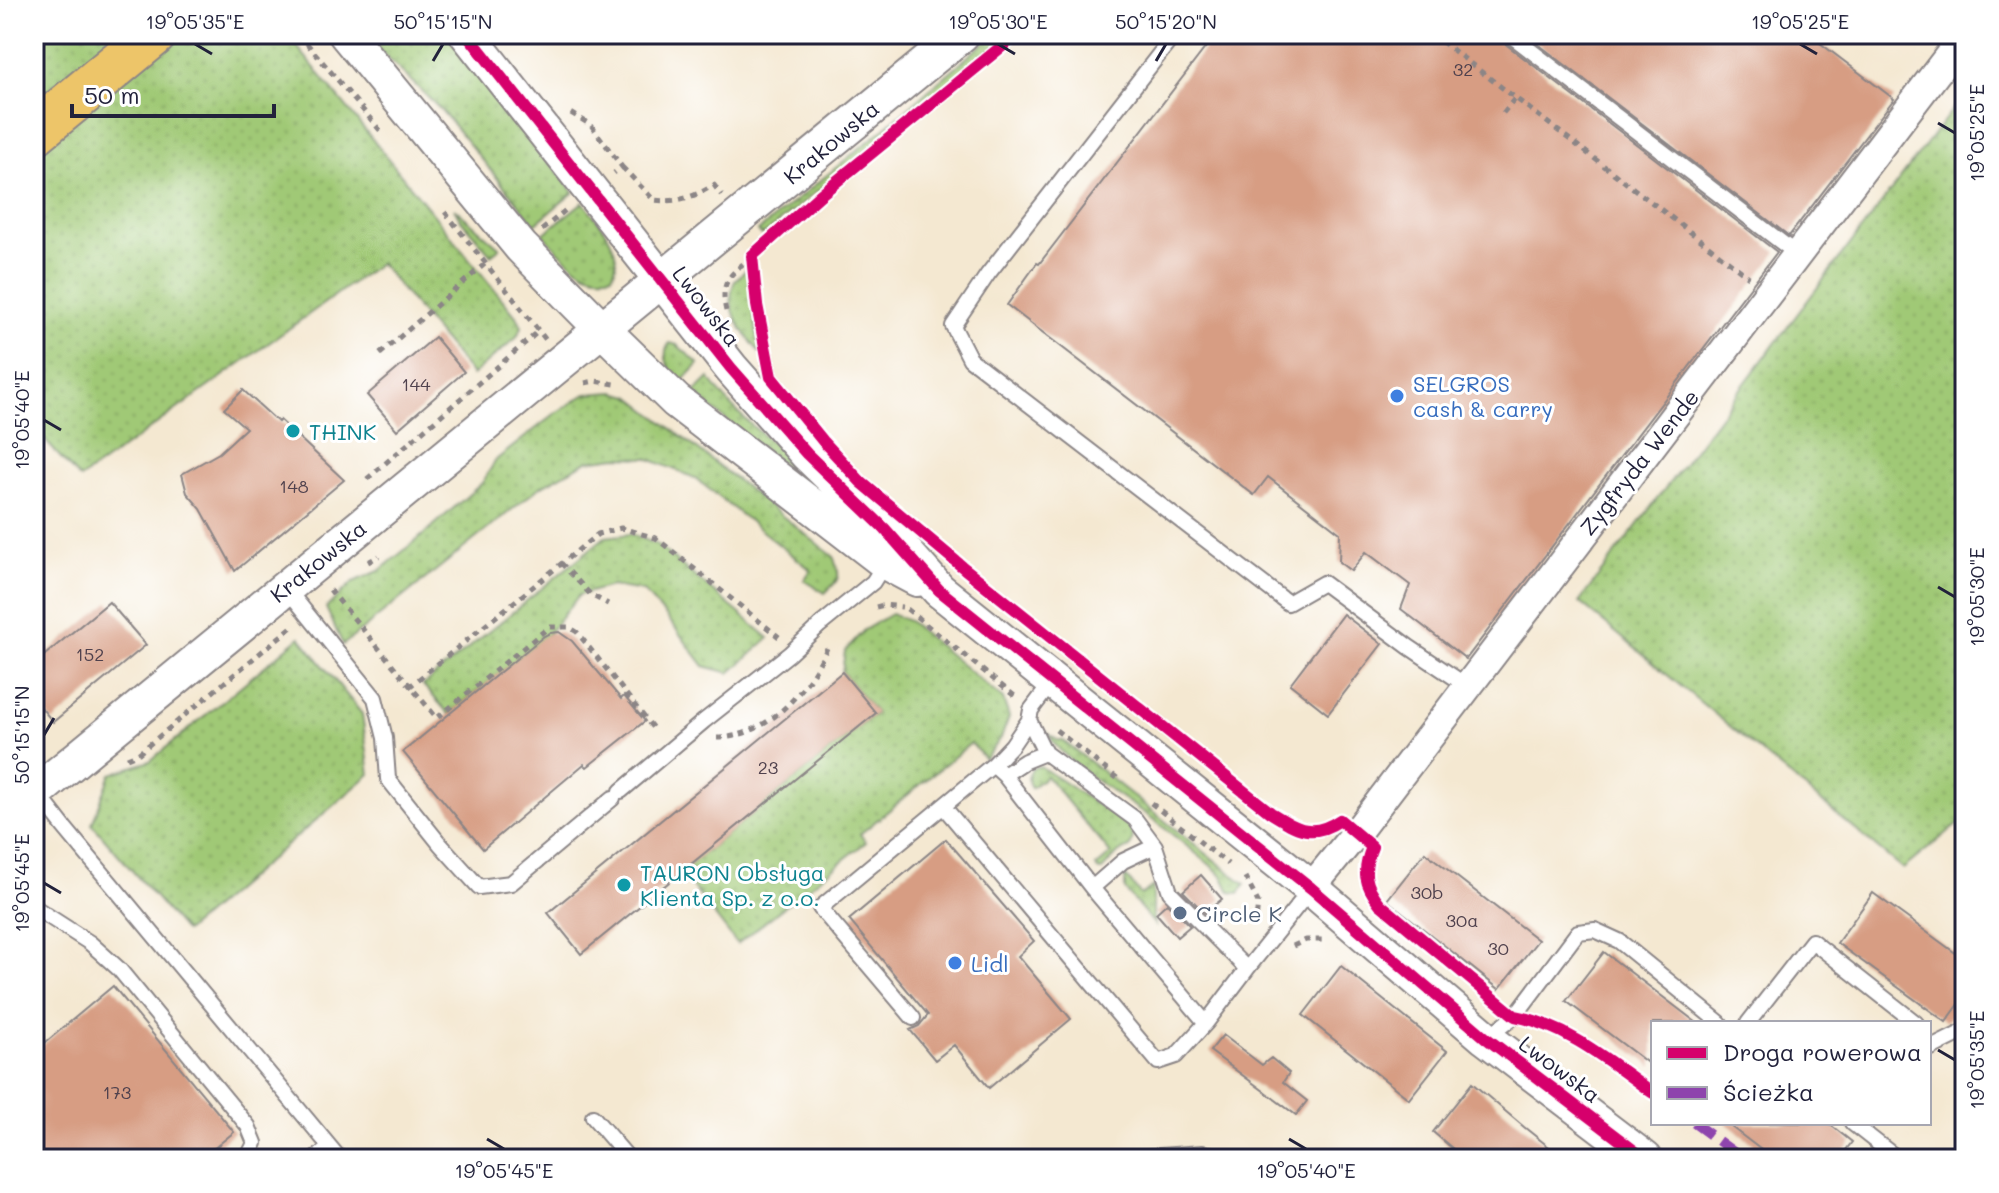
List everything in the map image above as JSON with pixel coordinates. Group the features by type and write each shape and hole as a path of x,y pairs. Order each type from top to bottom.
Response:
{"main road":[{"path":"34,133 154,34"}],"street":[{"name":"Lwowska","path":"346,34 521,247 676,401 885,562 939,590"},
{"name":"Lwowska","path":"467,34 731,368 807,454 884,528 939,590 1311,888 1486,1038 1645,1159"},
{"name":"Krakowska","path":"35,792 962,34"},
{"name":"Zygfryda Wende","path":"1311,888 1965,35"}],"lane":[{"path":"1175,34 988,274 953,326 970,359 1288,603 1323,583 1467,686"},
{"path":"1509,34 1798,255"},
{"path":"286,588 375,698 385,738 388,779 479,887 511,883 873,582 885,562"},
{"path":"998,770 1029,720 1031,710 1053,682"},
{"path":"1029,720 1045,753 1135,819 1155,846 1170,892 1247,969"},
{"path":"913,1018 820,908 943,806 998,770 1045,753"},
{"path":"998,770 1206,1023"},
{"path":"35,792 340,1159"},
{"path":"943,806 1158,1062 1176,1056 1206,1023 1311,888"},
{"path":"1092,888 1123,861 1155,846"},
{"path":"34,907 90,943 119,969 248,1126 255,1143 247,1159"},
{"path":"1486,1038 1515,1016 1578,932 1595,930 1619,941 1718,1021"},
{"path":"1750,1021 1812,941 1913,1021"},
{"path":"1933,1042 1965,1031"},
{"path":"593,1117 629,1159"},
{"path":"1855,1125 1898,1159"},
{"path":"315,1159 330,1147"},
{"path":"1139,1159 1203,1153 1236,1159"}],"path":[{"path":"299,34 384,135"},
{"path":"1432,34 1750,278"},
{"path":"1503,113 1515,98"},
{"path":"622,167 654,200 669,202 684,199 714,185 739,218"},
{"path":"445,212 562,361"},
{"path":"730,321 724,291 728,277 752,256"},
{"path":"380,354 486,263"},
{"path":"409,687 598,534 621,528 656,538 779,638"},
{"path":"561,563 591,595 608,604"},
{"path":"990,588 1271,813 1295,828 1311,831 1326,829"},
{"path":"329,590 437,718 549,627 569,627 577,632 656,732"},
{"path":"865,611 884,605 905,607"},
{"path":"708,738 725,737 758,727 782,709 805,687 833,637"},
{"path":"1369,855 1365,863 1367,883 1380,904 1515,1016"}],"green space":[{"path":"34,34 131,34 34,113"},
{"path":"178,34 287,34 522,327 516,338 472,375 380,263 80,479 34,428 34,152"},
{"path":"363,34 446,34 574,192 535,224 442,111"},
{"path":"994,34 1010,34 766,233 762,235 758,231 886,127"},
{"path":"1965,93 1965,823 1958,824 1903,869 1579,602"},
{"path":"583,202 613,246 616,266 612,275 592,275 582,271 543,234"},
{"path":"454,208 500,248 491,255"},
{"path":"747,269 760,353 737,321 731,302 734,283"},
{"path":"670,343 677,345 699,364 680,384 666,359"},
{"path":"709,378 738,413 795,462 800,471 796,475 693,394"},
{"path":"614,392 630,396 833,556 838,573 834,584 825,593 804,580 811,570 695,478 647,458 617,457 587,461 540,487 343,645 326,608 353,582 379,571 423,535 482,483 496,460 557,412 586,394"},
{"path":"631,534 656,544 769,638 730,673 704,666 643,591 611,586 579,595 549,633 449,714 423,685 605,537"},
{"path":"891,614 909,621 1003,699 1009,717 1001,738 985,759 971,743 860,834 866,842 737,944 681,872 876,713 842,672 845,651 864,630"},
{"path":"300,637 362,714 370,774 185,932 92,824 111,774 150,761"},
{"path":"1049,734 1062,740 1245,884 1239,893 1230,892 1223,877 1214,868 1150,817 1078,767"},
{"path":"1040,766 1129,827 1133,838 1130,848 1119,852 1099,871 1096,867 1111,854 1046,776 1031,788 1029,775 1033,768"},
{"path":"1125,876 1141,895 1153,886 1155,925 1125,890"}],"building":[{"name":"SELGROS cash & carry","path":"1216,34 1499,34 1503,42 1777,252 1466,659 1401,609 1410,585 1366,552 1351,571 1339,562 1340,533 1268,477 1254,495 1007,305"},
{"path":"1525,34 1808,34 1894,99 1789,236"},
{"path":"435,337 464,372 397,430 367,395"},
{"path":"243,390 344,480 235,571 201,509 187,493 182,474 219,453 246,428 224,409"},
{"path":"109,602 146,645 53,722 34,699 34,664"},
{"path":"1343,614 1382,644 1328,714 1290,684"},
{"path":"559,632 572,641 621,699 624,696 645,721 587,767 584,764 483,849 403,752 544,636"},
{"path":"842,672 876,713 581,954 548,913"},
{"name":"Lidl","path":"946,839 1034,941 1018,956 1071,1019 989,1088 954,1045 935,1060 910,1030 919,1026 928,1015 849,920"},
{"path":"1425,852 1538,940 1499,989 1387,900"},
{"path":"1201,875 1222,899 1205,913 1183,891"},
{"path":"1873,893 1965,960 1965,996 1946,1022 1837,943"},
{"path":"1167,903 1190,926 1177,937 1156,913"},
{"path":"1604,952 1694,1021 1651,1021 1651,1065 1566,1001"},
{"path":"1341,966 1447,1051 1409,1099 1303,1015"},
{"path":"113,986 234,1132 201,1159 34,1159 34,1052"},
{"path":"1223,1035 1262,1065 1271,1058 1289,1073 1283,1082 1307,1101 1296,1115 1210,1051"},
{"path":"1472,1083 1564,1159 1465,1159 1433,1132"},
{"path":"1729,1125 1831,1125 1852,1142 1839,1159 1773,1159"}],"marked path":[{"path":"1697,1125 1743,1159"}],"cycle path":[{"path":"467,34 731,368 807,454 884,528 939,590 1311,888 1486,1038 1645,1159"},
{"path":"1017,34 820,195 752,256 757,305 771,377 861,482 1271,813 1305,830 1321,829 1340,820 1372,847 1366,877 1380,904 1515,1016 1571,1037 1651,1092"}],"place":[{"name":"SELGROS cash & carry","path":"1397,396"},
{"name":"THINK","path":"293,431"},
{"name":"TAURON Obsługa Klienta Sp. z o.o.","path":"624,885"},
{"name":"Circle K","path":"1180,913"},
{"name":"Lidl","path":"955,963"}]}
